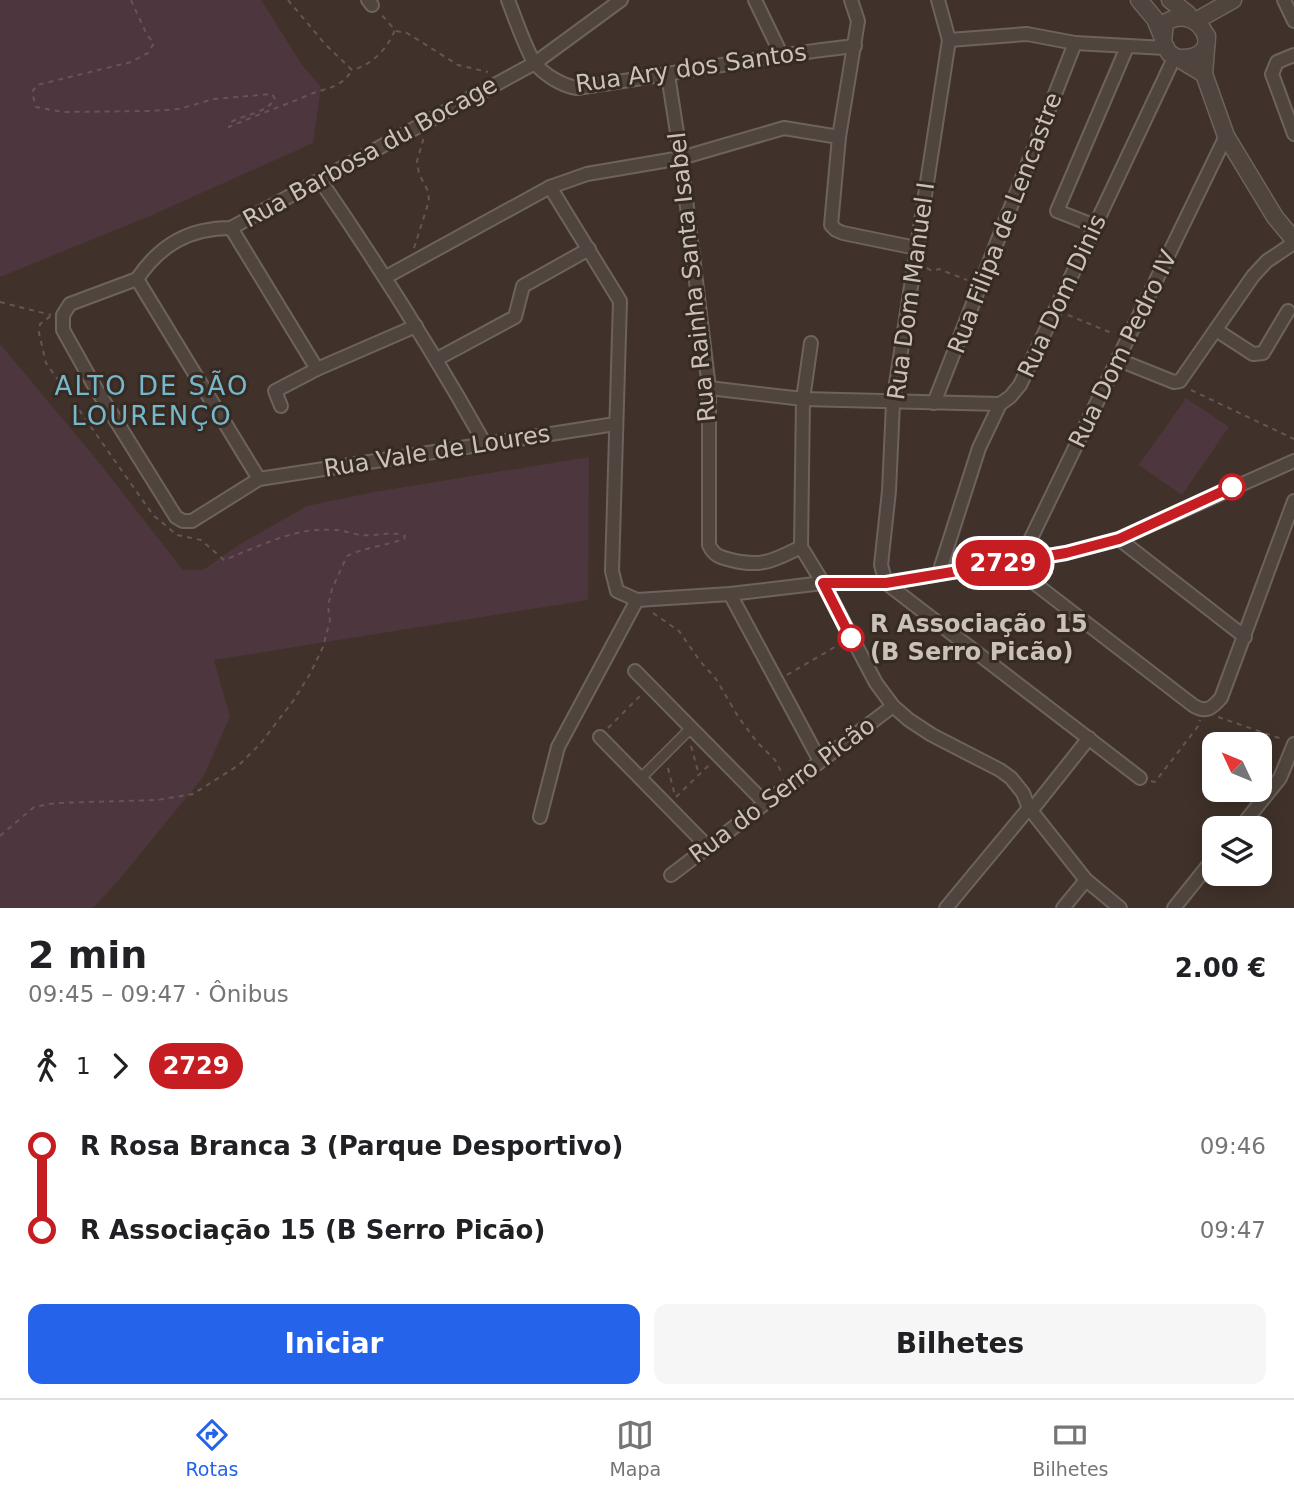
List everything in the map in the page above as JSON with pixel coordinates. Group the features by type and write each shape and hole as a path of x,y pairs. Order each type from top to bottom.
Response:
{"street":[{"path":"508,0 535,63"},
{"name":"Rua Barbosa du Bocage","path":"136,279 150,259 181,237 212,228 231,228 535,63 621,0"},
{"path":"755,0 781,54"},
{"path":"851,0 858,21 839,137 831,225 843,233 916,248"},
{"name":"Rua Dom Manuel I","path":"886,583 881,565 889,491 893,403 949,40 938,0"},
{"path":"1139,0 1155,19 1171,49 1204,74"},
{"path":"1119,360 1174,382 1180,381 1253,276 1267,261 1294,242 1275,217 1226,136 1204,74 1207,36 1203,24 1170,0"},
{"path":"1171,49 1165,23 1175,15 1194,16 1233,0"},
{"path":"1284,0 1294,21"},
{"path":"949,40 1027,34 1075,43 1171,49 1193,56 1199,53 1207,36"},
{"name":"Rua Filipa de Lencastre","path":"934,403 1075,43"},
{"name":"Rua Ary dos Santos","path":"535,63 558,81 578,88 781,54 855,46"},
{"path":"1095,226 1057,211 1127,47"},
{"name":"Rua Dom Dinis","path":"939,573 979,448 1000,404 1016,391 1055,310 1095,226 1171,49"},
{"path":"1294,55 1277,62 1272,74 1294,134"},
{"name":"Rua Rainha Santa Isabel","path":"668,75 681,158 709,388 709,545 713,553 720,557 755,565 775,560 801,547"},
{"path":"386,277 550,187 587,174 681,158 784,128 839,137"},
{"name":"Rua Dom Pedro IV","path":"1020,561 1226,136"},
{"path":"320,180 386,277 485,444"},
{"path":"550,187 620,300 612,571 617,591 640,600 730,594 823,583 886,583 1066,553 1119,539 1294,461"},
{"path":"231,228 317,369"},
{"path":"437,359 515,317 523,286 589,249"},
{"path":"136,279 259,479 192,521 183,522 176,517 63,330 63,315 70,304 136,279"},
{"path":"1216,330 1253,354 1263,352 1288,311"},
{"path":"281,406 275,391 317,369 416,326"},
{"path":"811,343 803,399 801,547 876,683 893,706 932,735 1011,778 1023,793 1030,810 1086,880 1120,908"},
{"path":"709,388 803,399 1000,404"},
{"name":"Rua Vale de Loures","path":"259,479 615,424"},
{"path":"1020,561 1029,579 1202,711 1212,709 1222,698 1294,500"},
{"path":"1119,539 1245,637"},
{"path":"886,583 1140,778"},
{"path":"730,594 820,761"},
{"path":"540,817 558,747 640,600"},
{"path":"635,671 689,730 719,755 765,803"},
{"name":"Rua do Serro Picão","path":"671,875 893,706"},
{"path":"641,778 689,730"},
{"path":"600,737 708,847"},
{"path":"946,908 1089,738"},
{"path":"1250,816 1280,778 1294,744"},
{"path":"1174,908 1202,873"},
{"path":"1063,908 1086,880"}],"path":[{"path":"131,0 147,35 154,43 148,54 131,62 37,85 32,92 36,107 62,112 149,111 178,109 214,99 272,94 275,99 265,110 242,116 229,123 229,127 335,87 346,80 352,70 361,68 377,57 390,42 395,30"},
{"path":"288,0 325,44 352,70"},
{"path":"370,2 395,30 408,33 458,65 482,69 492,74 495,84"},
{"path":"408,265 429,201 417,161 429,120"},
{"path":"914,261 932,271 939,269 980,285"},
{"path":"0,302 52,315 40,324 39,333 46,363 153,515 177,535 201,540 225,560 282,535 311,531 335,530 363,536 392,533 405,537 347,556 331,589 328,606 330,620 323,647 310,674 261,743 239,765 194,794 157,800 56,803 34,807 0,836"},
{"path":"1055,310 1128,340"},
{"path":"1174,382 1294,439"},
{"path":"640,600 654,615 679,631 700,662 716,679 739,718 775,760 789,785"},
{"path":"777,680 851,638"},
{"path":"600,737 650,685"},
{"path":"1140,778 1154,782 1199,725 1202,711 1294,744"},
{"path":"689,730 699,775"},
{"path":"665,754 676,797 719,755"}],"shaded area":[{"path":"0,0 261,0 302,65 321,87 313,143 150,216 0,277"},
{"path":"0,344 97,460 183,570 203,570 242,543 307,506 374,492 589,457 588,600 214,660 230,717 203,777 118,881 93,908 0,908"},
{"path":"1186,398 1229,427 1182,495 1139,465"}],"bus line":[{"name":"2729","path":"851,638 823,583 886,583 1066,553 1119,539 1232,487"}],"place":[{"name":"R Associação 15 (B Serro Picão)","path":"851,638"}],"district":[{"name":"ALTO DE SÃO LOURENÇO","path":"152,401"}]}
